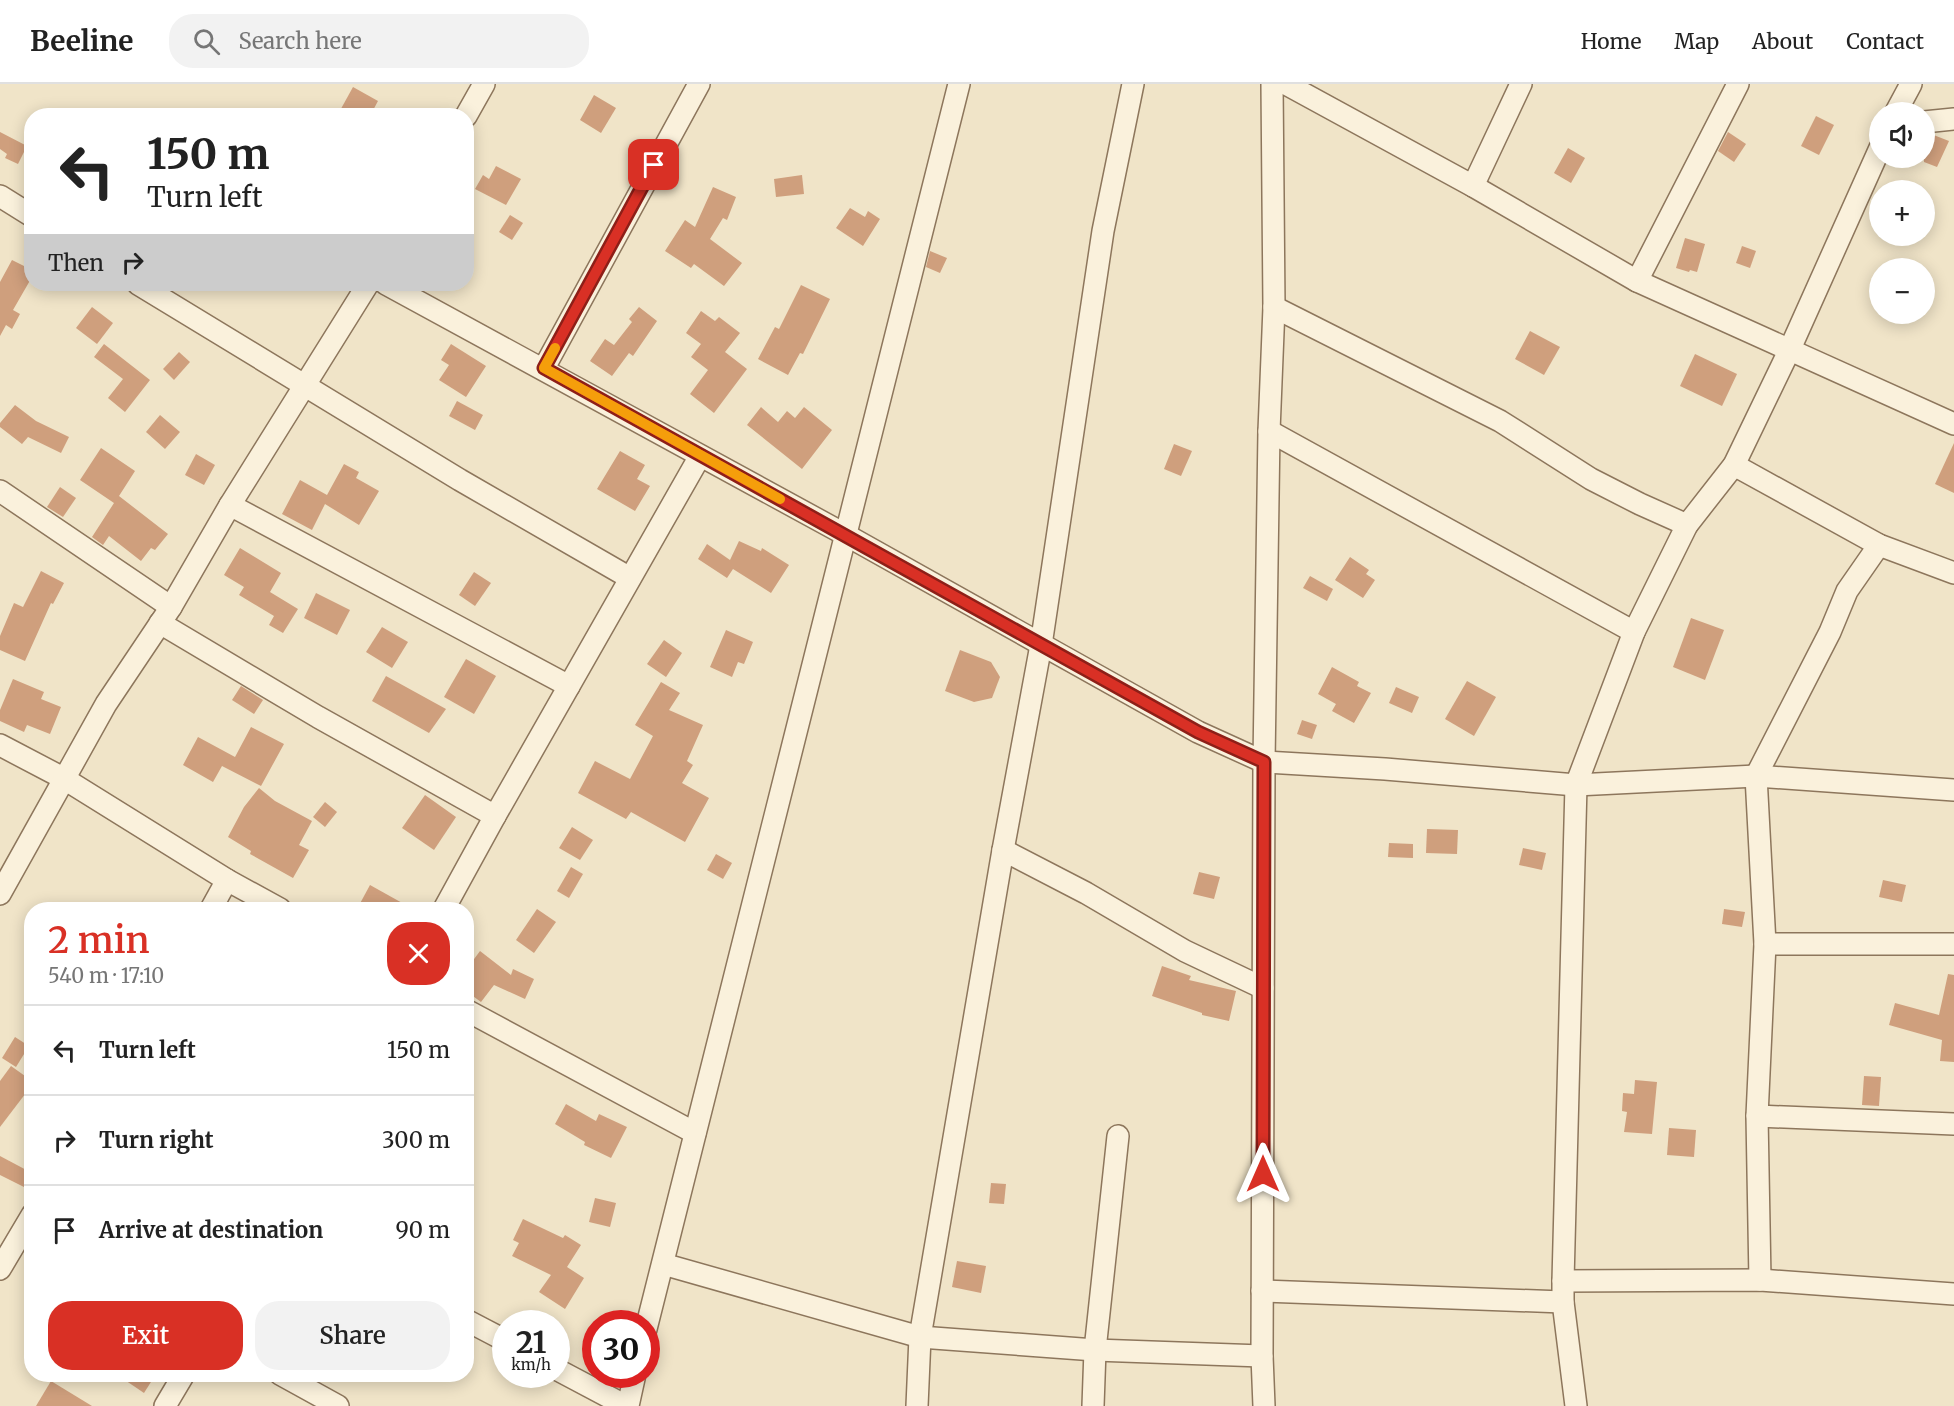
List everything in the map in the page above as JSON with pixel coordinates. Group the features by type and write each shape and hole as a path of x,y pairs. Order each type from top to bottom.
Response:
{"street":[{"path":"470,108 484,84"},
{"path":"544,368 699,84"},
{"path":"651,1310 959,84"},
{"path":"917,1406 920,1337 1003,850 1041,645 1103,231 1133,84"},
{"path":"1264,1406 1262,1291 1264,762 1269,431 1274,307 1272,84"},
{"path":"1286,84 1473,186 1637,281 1954,424"},
{"path":"1473,186 1521,84"},
{"path":"1637,281 1738,84"},
{"path":"1901,102 1911,84"},
{"path":"1935,121 1954,119"},
{"path":"1576,1406 1563,1302 1563,1281 1576,786 1634,632 1687,525 1734,465 1789,351 1871,168"},
{"path":"0,196 24,211"},
{"path":"150,291 460,480 630,578"},
{"path":"0,894 106,704 166,615 230,505 364,291"},
{"path":"399,291 544,368 1198,732 1264,762 1385,769 1576,786 1756,776 1954,790"},
{"path":"1274,307 1500,421 1592,479 1687,525"},
{"path":"1269,431 1634,632"},
{"path":"448,902 700,456"},
{"path":"1734,465 1879,545 1954,573"},
{"path":"0,491 166,615 318,717 495,816"},
{"path":"230,505 569,686"},
{"path":"1760,1280 1757,1116 1765,944 1756,776 1830,633 1847,591 1879,545"},
{"path":"0,745 63,778 227,880 267,902"},
{"path":"1003,850 1086,893 1185,951 1263,988"},
{"path":"214,902 227,880"},
{"path":"1765,944 1954,944"},
{"path":"474,1014 695,1133"},
{"path":"1757,1116 1954,1124"},
{"path":"1093,1406 1095,1350 1118,1136"},
{"path":"0,1269 24,1228"},
{"path":"663,1264 920,1337 1095,1350 1262,1356"},
{"path":"1563,1281 1760,1280 1954,1294"},
{"path":"1262,1291 1563,1302"},
{"path":"474,1324 492,1334"},
{"path":"570,1376 627,1406 632,1388"},
{"path":"165,1406 179,1382"},
{"path":"294,1382 338,1406"}],"building":[{"path":"353,87 378,101 374,108 341,108"},
{"path":"594,95 616,108 601,133 580,120"},
{"path":"1816,116 1834,125 1819,155 1801,146"},
{"path":"0,132 24,144 24,152 18,164 5,158 7,154 0,149"},
{"path":"1728,132 1746,144 1734,162 1718,151"},
{"path":"1935,136 1949,141 1937,167 1935,166"},
{"path":"1568,148 1585,158 1571,183 1554,173"},
{"path":"496,166 521,179 506,205 475,189 483,175 489,179"},
{"path":"802,175 804,194 776,197 774,179"},
{"path":"713,187 736,197 727,220 723,218 710,239 742,263 724,286 694,264 691,268 665,251 685,220 695,227"},
{"path":"850,208 865,217 868,211 880,219 863,246 836,228"},
{"path":"510,215 523,223 512,240 499,232"},
{"path":"1685,238 1705,244 1697,272 1676,268"},
{"path":"1742,246 1756,251 1750,268 1736,263"},
{"path":"930,251 947,258 940,273 926,267"},
{"path":"12,260 24,266 24,291 13,310 20,314 12,329 6,325 0,336 0,282"},
{"path":"801,285 830,299 803,354 800,353 788,375 758,359 775,327 779,329"},
{"path":"92,307 113,323 97,344 76,328"},
{"path":"639,307 657,321 633,356 629,353 612,376 590,361 605,339 614,345 632,322 629,319"},
{"path":"701,311 715,321 719,317 740,333 725,352 747,369 714,413 690,394 708,370 691,357 701,344 686,333"},
{"path":"1530,331 1560,347 1544,375 1515,359"},
{"path":"104,344 150,380 125,412 108,398 123,379 94,357"},
{"path":"451,344 486,366 466,397 439,380 449,365 441,360"},
{"path":"179,352 190,362 174,380 163,369"},
{"path":"1695,354 1737,374 1722,406 1680,386"},
{"path":"457,401 483,415 475,430 449,416"},
{"path":"15,405 36,421 69,437 61,453 28,437 22,444 0,427 0,423"},
{"path":"761,407 778,422 787,411 795,418 804,407 832,430 802,469 747,425"},
{"path":"160,415 180,432 165,449 146,432"},
{"path":"1954,443 1954,493 1935,484"},
{"path":"1174,444 1192,451 1181,476 1164,469"},
{"path":"101,448 135,471 119,496 168,534 155,550 151,548 141,561 109,536 103,545 92,537 114,503 80,480"},
{"path":"620,451 645,465 637,479 650,486 635,511 597,489"},
{"path":"196,454 215,465 204,485 185,475"},
{"path":"344,464 359,472 356,478 379,491 359,525 325,504 312,530 282,514 300,480 327,495"},
{"path":"60,487 76,498 63,517 47,507"},
{"path":"739,541 761,551 762,548 789,565 771,593 733,569 727,578 698,559 707,544 730,560"},
{"path":"240,548 281,573 270,592 298,609 283,633 269,625 274,616 239,595 244,587 224,575"},
{"path":"1350,557 1369,570 1366,574 1375,580 1363,598 1335,580"},
{"path":"41,571 64,583 53,604 51,603 25,661 0,650 0,636 14,603 23,607"},
{"path":"474,572 491,583 475,606 459,595"},
{"path":"1310,576 1333,589 1327,601 1303,588"},
{"path":"316,593 350,610 337,635 304,618"},
{"path":"1691,618 1724,630 1705,680 1673,667"},
{"path":"382,627 408,642 392,668 366,652"},
{"path":"726,630 753,642 744,664 738,662 732,677 710,667"},
{"path":"664,640 682,653 666,677 647,664"},
{"path":"960,650 991,662 1000,677 992,698 974,702 945,691"},
{"path":"466,659 496,676 474,714 444,697"},
{"path":"1332,667 1359,682 1357,686 1371,693 1354,723 1332,711 1336,704 1318,694"},
{"path":"386,676 446,709 429,733 372,701"},
{"path":"13,679 44,692 41,699 61,707 50,734 27,725 24,732 0,721 0,710"},
{"path":"1467,681 1496,697 1474,736 1445,719"},
{"path":"661,682 680,693 669,710 703,725 687,761 693,765 682,783 709,798 685,842 631,812 626,819 578,793 595,761 630,779 653,736 635,725"},
{"path":"241,686 263,700 254,714 232,700"},
{"path":"1396,687 1419,697 1412,713 1389,703"},
{"path":"1302,720 1317,725 1312,739 1297,734"},
{"path":"251,727 284,744 261,786 222,766 213,782 183,765 198,737 235,757"},
{"path":"259,788 275,801 312,821 299,845 309,850 293,878 250,854 251,851 228,837 244,807"},
{"path":"425,795 456,817 434,850 402,828"},
{"path":"325,802 337,812 325,827 313,817"},
{"path":"572,827 593,840 580,860 559,848"},
{"path":"1427,829 1458,830 1457,854 1426,853"},
{"path":"1389,843 1413,844 1413,858 1388,857"},
{"path":"1523,848 1546,853 1542,870 1519,865"},
{"path":"716,854 732,863 723,879 707,870"},
{"path":"571,867 583,874 569,898 557,891"},
{"path":"1199,872 1220,877 1214,899 1193,894"},
{"path":"1883,880 1906,885 1902,902 1879,897"},
{"path":"370,885 400,902 361,902"},
{"path":"537,909 556,922 534,953 516,940"},
{"path":"1724,909 1745,912 1742,927 1722,924"},
{"path":"480,951 511,975 513,969 534,979 525,999 494,985 481,1002 474,997 474,959"},
{"path":"1162,966 1191,976 1189,980 1236,991 1229,1021 1202,1015 1202,1013 1152,996"},
{"path":"1948,974 1954,975 1954,1062 1940,1061 1942,1040 1889,1025 1895,1003 1939,1015"},
{"path":"15,1037 24,1043 24,1054 16,1067 2,1058"},
{"path":"11,1066 24,1075 24,1096 0,1127 0,1081"},
{"path":"1864,1076 1881,1077 1879,1106 1862,1105"},
{"path":"1635,1080 1657,1082 1652,1134 1624,1132 1627,1112 1622,1111 1623,1093 1634,1094"},
{"path":"566,1104 596,1121 599,1114 627,1127 611,1158 584,1145 585,1142 555,1124"},
{"path":"1669,1128 1696,1130 1694,1157 1667,1155"},
{"path":"0,1156 24,1169 24,1187 0,1175"},
{"path":"991,1183 1006,1184 1004,1204 989,1203"},
{"path":"595,1198 616,1203 610,1227 589,1222"},
{"path":"523,1219 563,1238 565,1235 581,1245 567,1267 584,1278 565,1309 539,1292 551,1275 512,1256 519,1243 513,1240"},
{"path":"957,1261 986,1266 981,1293 952,1287"},
{"path":"50,1382 53,1382 92,1406 36,1406"},
{"path":"128,1382 151,1382 144,1393"}],"slow traffic":[{"path":"555,348 544,368 780,499"}],"route":[{"path":"654,165 544,368 1198,732 1264,762 1263,1174"}]}
